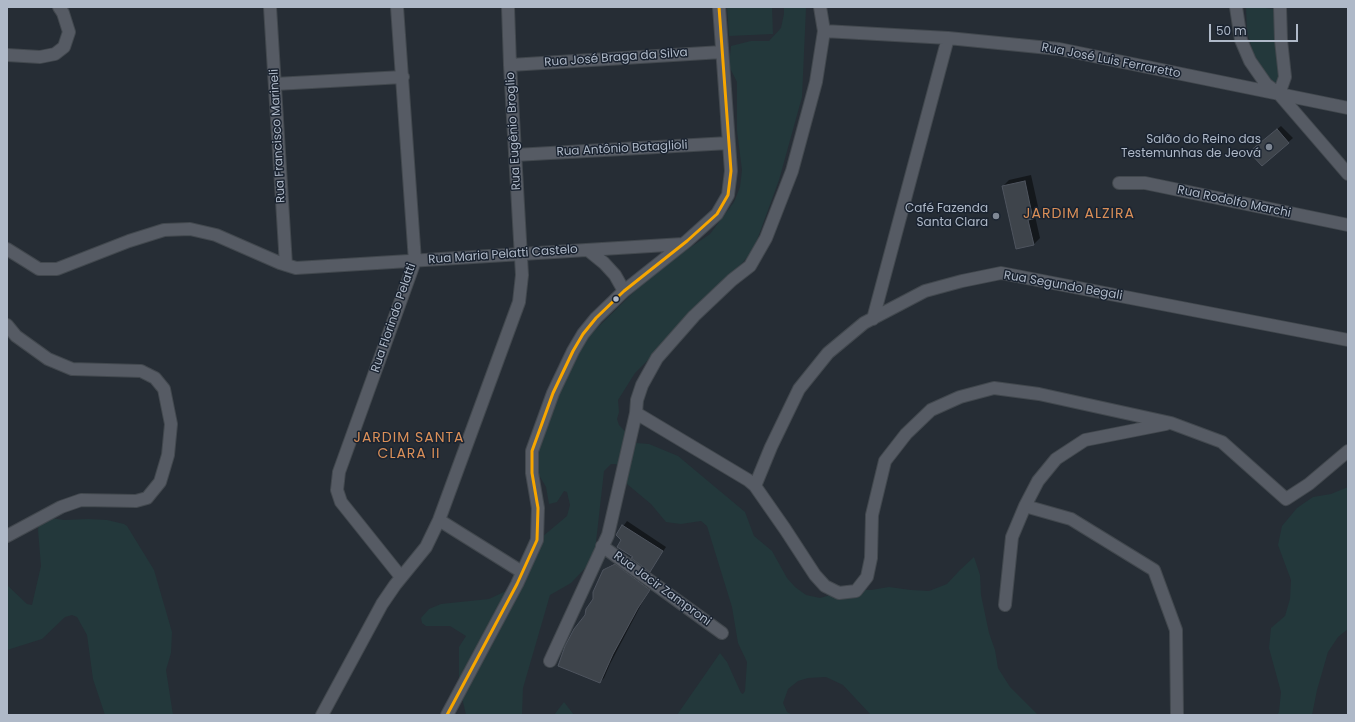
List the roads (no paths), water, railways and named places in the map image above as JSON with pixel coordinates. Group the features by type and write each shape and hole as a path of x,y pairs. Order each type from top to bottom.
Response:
{"street":[{"path":"7,55 40,57 55,54 64,47 69,32 64,13 59,7"},
{"name":"Rua Francisco Marineli","path":"270,7 286,265"},
{"name":"Rua Florindo Pelatti","path":"397,7 415,261 339,472 337,490 341,502 401,577"},
{"name":"Rua Eugênio Broglio","path":"322,715 382,604 401,577 426,547 439,520 519,302 522,275 508,7"},
{"path":"447,715 522,572 536,540 538,508 532,473 532,451 553,392 573,351 583,334 596,318 624,291 683,244 717,214 728,195 731,171 719,7"},
{"path":"550,661 608,535 636,414 637,400 642,385 657,358 694,316 732,280 750,266 766,238 792,171 816,82 824,31 820,7"},
{"path":"1236,7 1241,40 1250,60 1266,84 1279,94 1348,174"},
{"path":"1279,94 1285,78 1281,40 1280,7"},
{"name":"Rua José Luis Ferraretto","path":"824,31 948,38 1059,49 1348,108"},
{"path":"873,319 948,38"},
{"name":"Rua José Braga da Silva","path":"510,65 722,52"},
{"path":"275,84 403,77"},
{"name":"Rua Antônio Bataglioli","path":"515,155 729,143"},
{"name":"Rua Rodolfo Marchi","path":"1119,183 1145,183 1348,225"},
{"name":"Rua Maria Pelatti Castelo","path":"7,249 38,269 57,269 129,241 164,230 190,229 216,236 296,268 683,244"},
{"name":"Rua Maria Pelatti Castelo","path":"588,250 604,263 615,275 624,291"},
{"name":"Rua Segundo Begali","path":"755,486 799,389 828,353 864,323 925,291 962,281 1001,273 1348,340"},
{"path":"7,325 16,336 48,359 72,369 141,372 155,378 164,389 171,424 168,455 160,482 146,498 136,501 81,500 61,507 7,536"},
{"path":"636,414 748,480 755,486 815,575 825,586 839,593 856,591 867,577 871,558 872,515 885,461 906,434 931,410 960,397 994,388 1039,394 1171,423 1222,442 1286,499 1309,484 1348,451"},
{"path":"1005,604 1012,537 1025,506 1038,481 1056,460 1085,440 1171,423"},
{"path":"1025,506 1071,519 1154,570 1176,630 1177,715"},
{"path":"439,520 522,572"},
{"name":"Rua Jacir Zamproni","path":"602,546 722,633"}],"place":[{"name":"Salão do Reino das Testemunhas de Jeová","path":"1269,147"},
{"name":"Café Fazenda Santa Clara","path":"996,216"}],"district":[{"name":"JARDIM ALZIRA","path":"1079,214"},
{"name":"JARDIM SANTA CLARA II","path":"409,446"}]}
